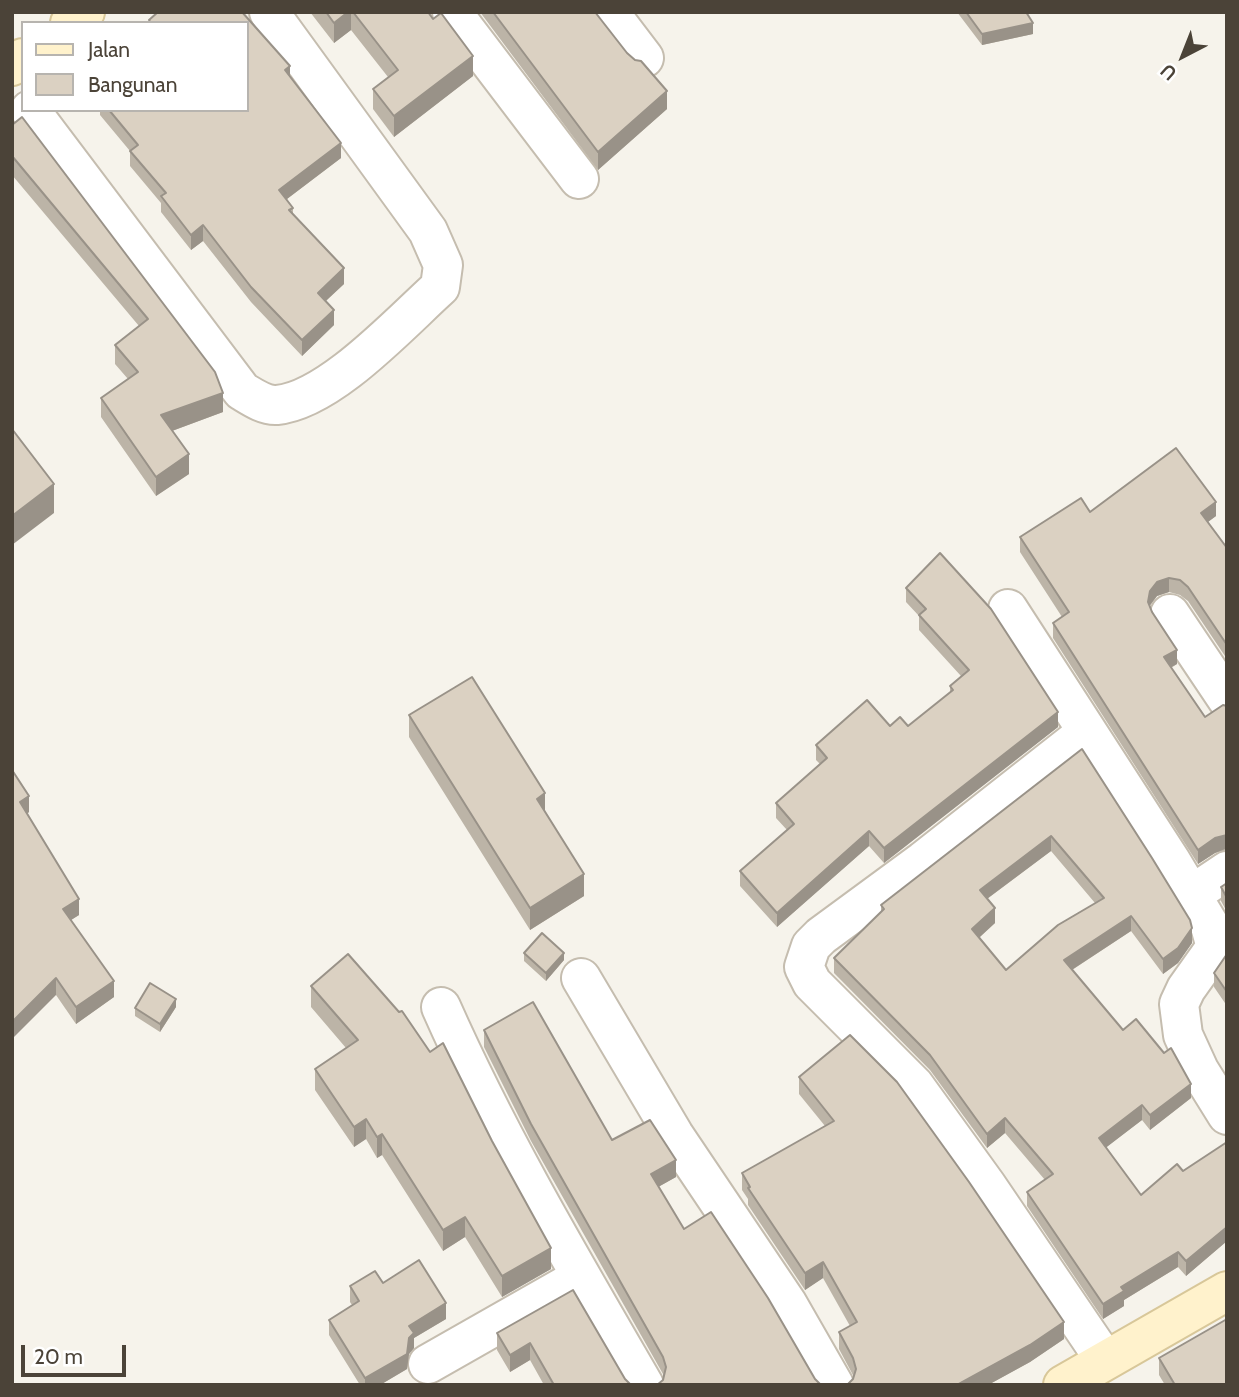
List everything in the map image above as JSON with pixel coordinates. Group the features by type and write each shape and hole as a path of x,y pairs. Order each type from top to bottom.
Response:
{"main road":[{"path":"1063,1385 1227,1290"}],"street":[{"path":"32,112 242,391 274,405 306,398 335,380 440,287 443,265 428,231 268,12"},
{"path":"452,12 579,179"},
{"path":"608,12 644,58"},
{"path":"1008,610 1171,861 1210,926 1215,944 1213,951 1199,968 1179,1004 1183,1035 1199,1070 1227,1115"},
{"path":"1170,614 1227,699"},
{"path":"1087,732 923,861 821,936 811,946 804,967 812,982 914,1085 980,1175 1105,1360"},
{"path":"1191,895 1227,872"},
{"path":"581,978 674,1135 787,1303 834,1385"},
{"path":"441,1007 468,1068 542,1210 644,1385"},
{"path":"428,1364 581,1277"}],"building":[{"path":"158,12 242,12 290,66 285,70 341,143 279,190 293,208 289,210 344,268 318,293 334,310 302,340 251,287 203,225 191,235 161,196 166,193 130,151 138,145 111,112 248,112 248,21 149,20"},
{"path":"326,12 348,12 334,23"},
{"path":"353,12 428,12 433,19 441,13 473,56 394,116 373,89 398,70"},
{"path":"493,12 595,12 627,53 635,60 641,61 667,91 598,152"},
{"path":"966,12 1026,12 1033,23 982,34"},
{"path":"22,117 215,372 223,393 161,415 189,454 156,477 101,398 138,372 115,345 148,319 12,156 12,125"},
{"path":"12,429 54,484 12,516"},
{"path":"1176,448 1216,502 1201,513 1227,548 1227,645 1188,587 1180,580 1169,578 1157,582 1150,591 1148,602 1177,650 1164,657 1205,717 1223,705 1227,706 1227,835 1215,838 1198,850 1053,623 1069,612 1020,537 1081,498 1090,512"},
{"path":"940,553 991,609 1058,712 884,848 869,831 777,913 740,871 794,824 776,803 827,758 816,745 867,700 890,726 900,717 908,726 953,690 950,686 969,670 919,615 926,609 906,588"},
{"path":"472,677 545,793 537,799 584,874 530,908 409,715"},
{"path":"1082,749 1152,858 1190,920 1192,928 1178,948 1163,959 1131,916 1064,960 1123,1030 1136,1019 1164,1053 1171,1048 1191,1084 1150,1115 1142,1105 1099,1138 1141,1195 1177,1164 1183,1171 1227,1142 1227,1227 1186,1261 1178,1252 1121,1287 1124,1291 1103,1304 1027,1192 1053,1174 1005,1118 987,1134 930,1055 834,958 884,909 881,905","holes":["1051,836 1104,898 1058,925 1006,970 972,929 995,908 980,890"]},
{"path":"12,770 29,796 20,802 79,899 63,909 114,981 76,1007 56,978 12,1022"},
{"path":"1227,883 1227,898 1221,887"},
{"path":"542,933 564,953 546,973 524,953"},
{"path":"348,954 399,1012 402,1011 430,1052 443,1043 492,1141 551,1248 502,1276 465,1217 443,1230 382,1134 377,1137 366,1119 354,1127 315,1069 358,1040 311,986"},
{"path":"1227,954 1227,992 1214,973"},
{"path":"150,983 176,999 160,1024 135,1008"},
{"path":"533,1002 612,1140 650,1120 676,1160 651,1174 684,1229 711,1212 821,1385 657,1385 663,1380 666,1367 663,1357 531,1124 484,1030"},
{"path":"850,1035 897,1082 1064,1322 1030,1345 957,1385 847,1385 853,1379 856,1369 839,1332 857,1322 823,1262 805,1273 748,1188 750,1187 742,1173 834,1121 799,1077"},
{"path":"419,1260 446,1303 409,1326 414,1333 409,1338 407,1354 365,1378 329,1320 359,1301 350,1286 375,1271 383,1283"},
{"path":"573,1290 631,1385 554,1385 530,1343 510,1355 497,1333"},
{"path":"1227,1319 1227,1385 1175,1385 1159,1358"}]}
